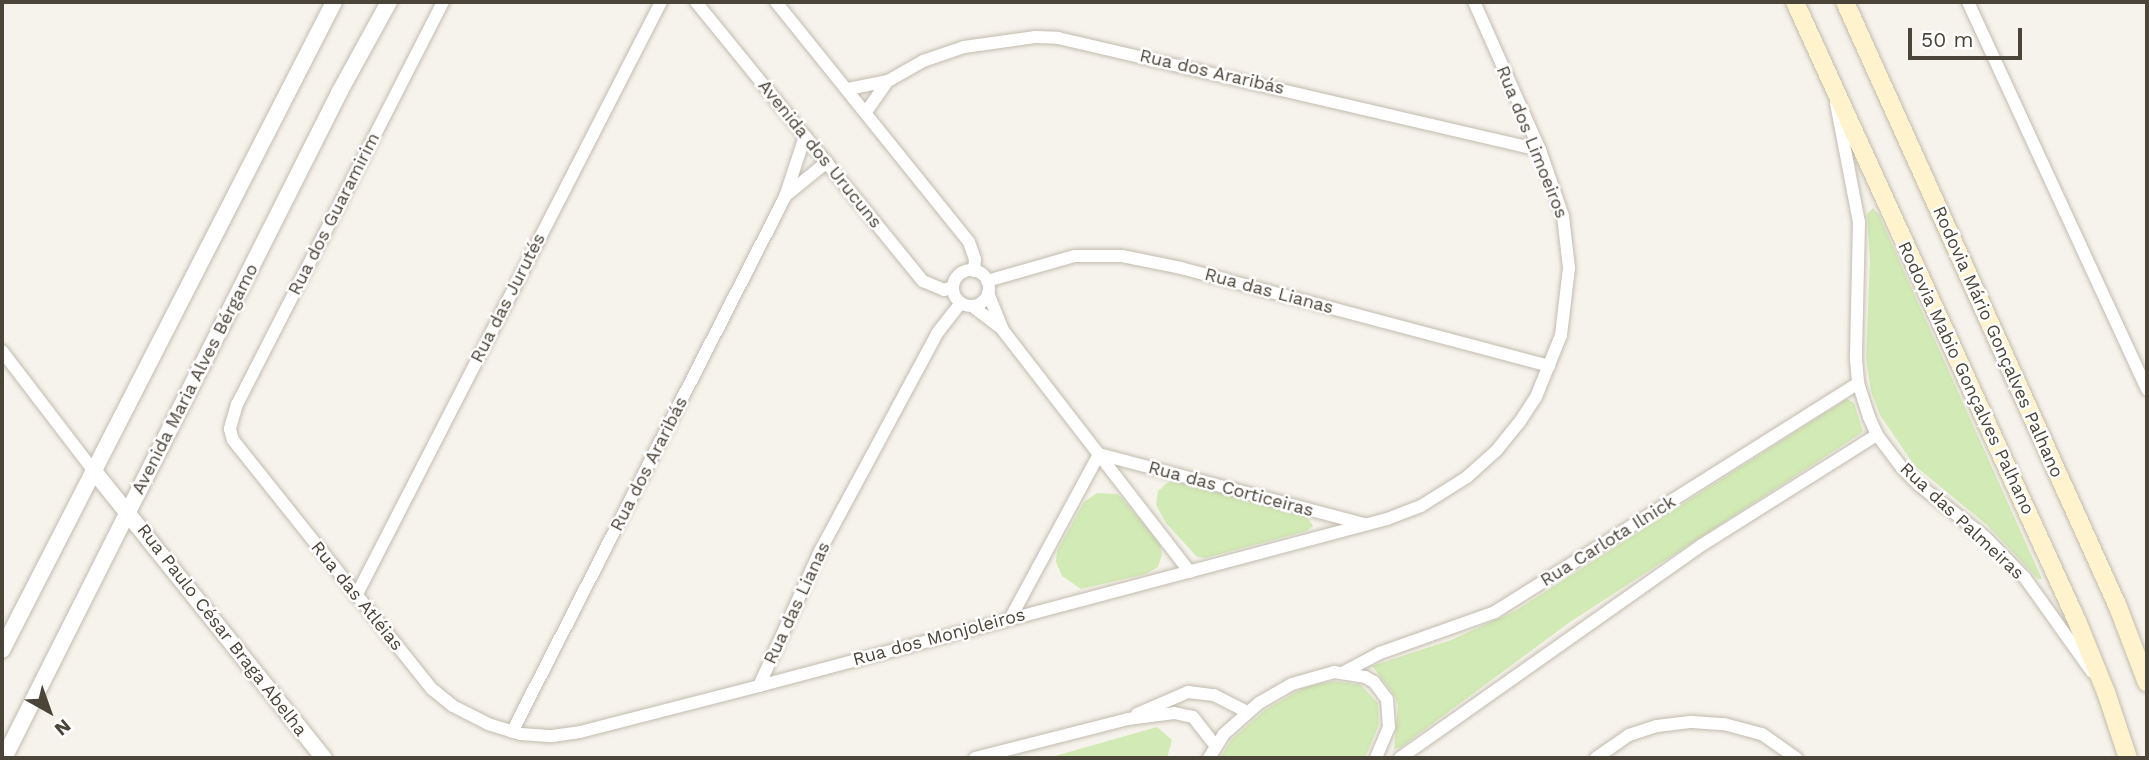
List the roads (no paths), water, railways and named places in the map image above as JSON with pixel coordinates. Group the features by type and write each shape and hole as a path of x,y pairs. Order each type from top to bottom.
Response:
{"main road":[{"name":"Rodovia Mabio Gonçalves Palhano","path":"1795,2 2046,553 2106,692 2128,758"},
{"name":"Rodovia Mário Gonçalves Palhano","path":"1845,2 2118,607 2147,683"}],"street":[{"path":"2,650 334,2"},
{"name":"Avenida Maria Alves Bérgamo","path":"4,758 340,91 389,2"},
{"name":"Rua dos Guaramirim","path":"230,429 237,404 443,2"},
{"name":"Rua das Jurutés","path":"356,596 661,2"},
{"name":"Avenida dos Urucuns","path":"696,2 923,281 944,290 953,287"},
{"path":"776,2 969,242 975,259 974,271 988,287 1002,329"},
{"name":"Rua dos Limoeiros","path":"1364,524 1421,506 1467,477 1496,452 1519,424 1549,366 1566,307 1569,251 1563,216 1540,150 1474,2"},
{"path":"1968,2 2147,390"},
{"name":"Rua dos Araribás","path":"848,89 888,81 923,61 964,47 1035,37 1058,38 1540,150"},
{"name":"Rua dos Araribás","path":"866,112 888,81"},
{"name":"Rua das Palmeiras","path":"1833,85 1859,222 1856,334 1858,383 1877,435 1919,485 1985,537 2025,578 2106,692"},
{"name":"Rua dos Araribás","path":"512,732 785,197 805,136"},
{"name":"Rua dos Araribás","path":"785,197 827,162"},
{"name":"Rua das Lianas","path":"988,287 1075,256 1122,256 1181,268 1549,366"},
{"path":"974,271 962,273 953,287 966,304 1002,329 1190,572"},
{"path":"966,304 983,302 988,287"},
{"name":"Rua das Lianas","path":"760,686 820,551 938,332 966,304"},
{"path":"2,351 93,470"},
{"name":"Rua Carlota Ilnick","path":"1344,672 1380,653 1495,611 1858,383"},
{"name":"Rua das Atléias","path":"230,429 233,440 439,696 477,719 512,732"},
{"path":"1400,758 1702,545 1877,435"},
{"path":"1011,617 1099,454"},
{"name":"Rua das Corticeiras","path":"1099,454 1364,524"},
{"name":"Rua Paulo César Braga Abelha","path":"93,470 324,758"},
{"name":"Rua dos Monjoleiros","path":"512,732 540,736 573,734 1364,524"},
{"name":"Rua Carlota Ilnick","path":"1247,712 1272,694 1322,673 1355,673 1374,682 1387,699 1390,717 1376,758"},
{"path":"1128,719 1188,692 1214,695 1247,712 1216,746 1209,758"},
{"path":"975,758 1128,719 1184,714 1200,723 1216,746"},
{"path":"1600,755 1629,735 1657,726 1692,722 1724,724 1762,734 1796,758"}]}
